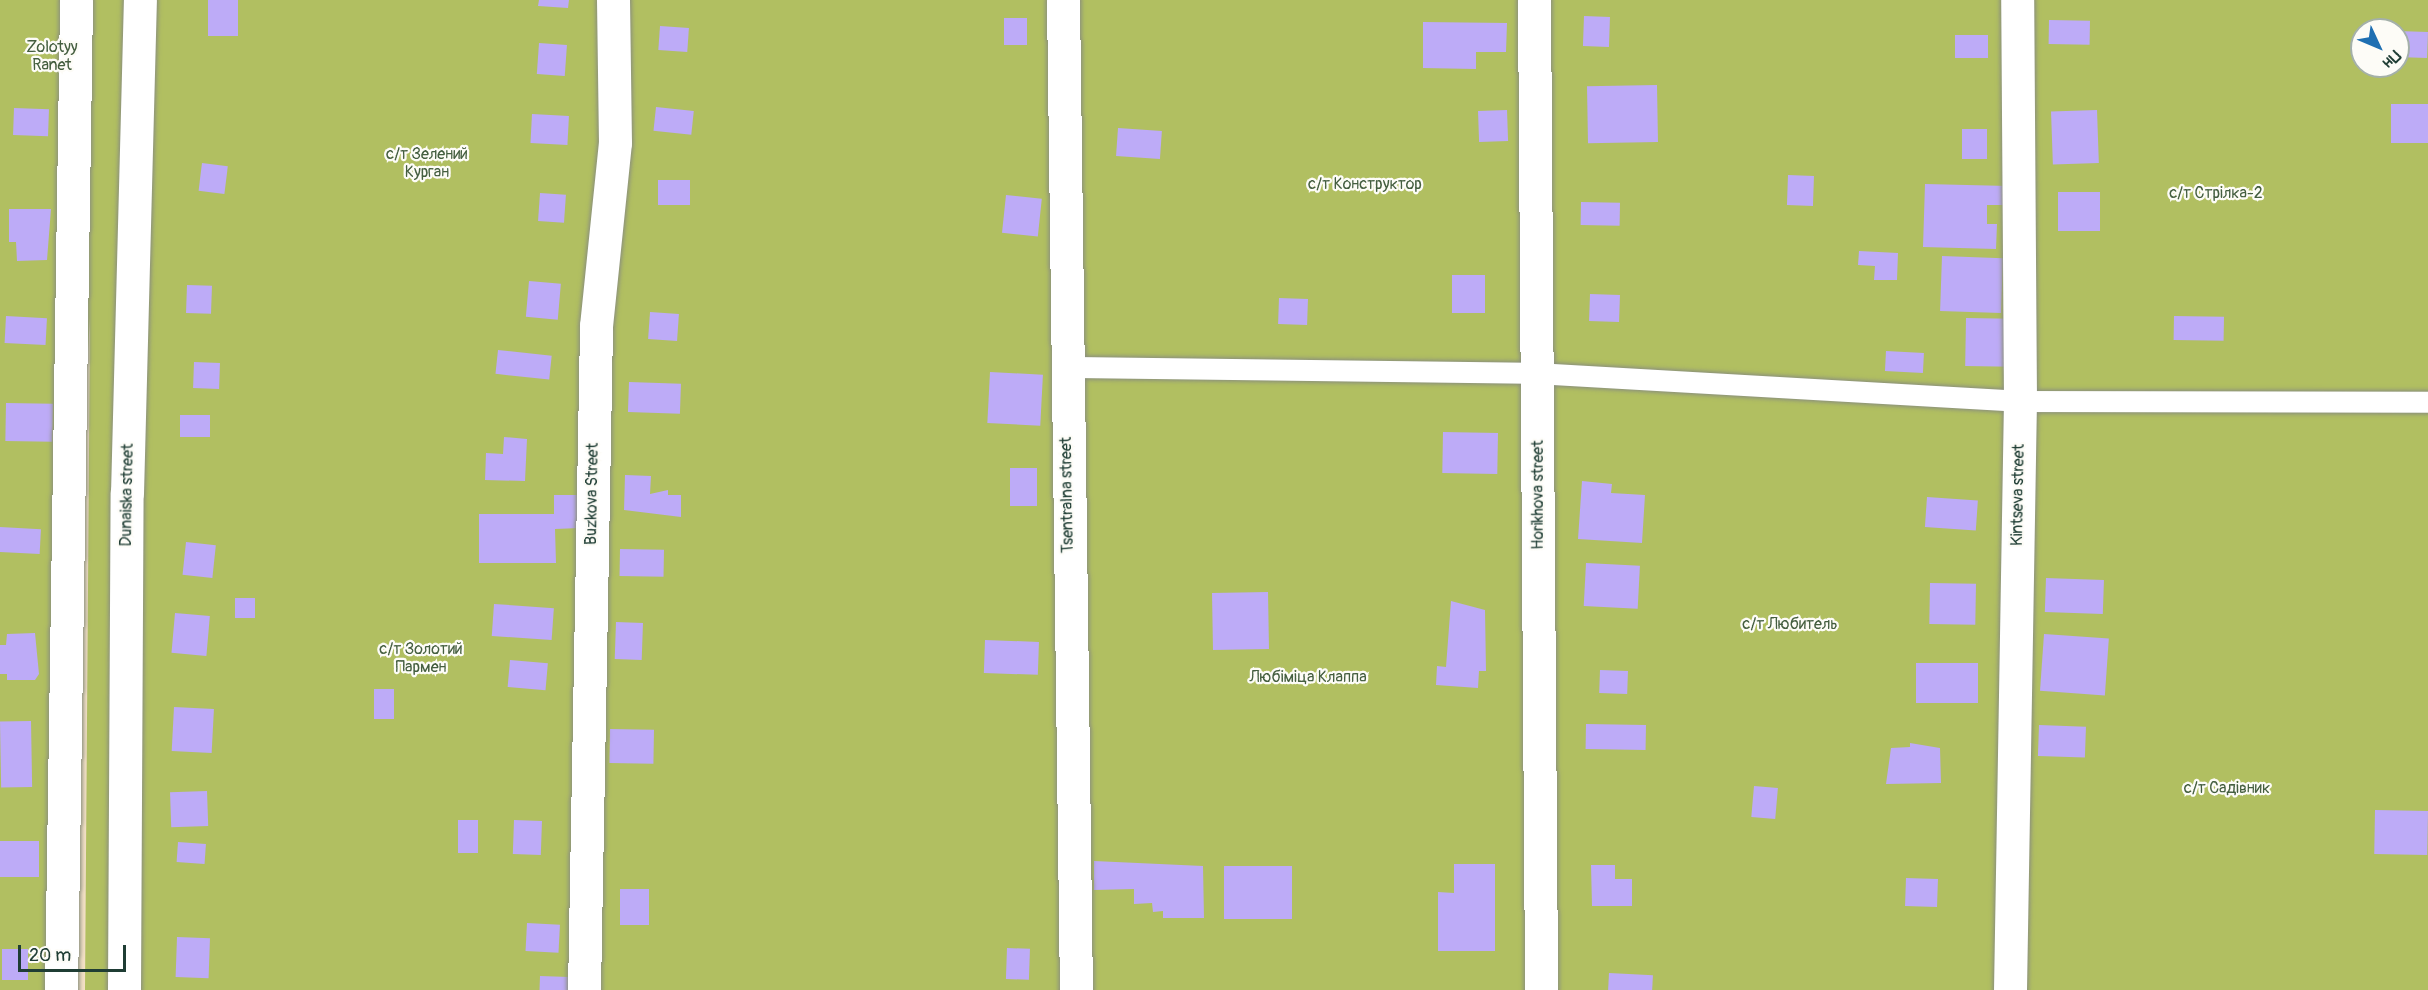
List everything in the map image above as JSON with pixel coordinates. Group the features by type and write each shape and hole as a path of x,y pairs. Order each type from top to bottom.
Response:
{"street":[{"path":"62,990 76,0"},
{"name":"Dunaiska street","path":"124,990 127,493 140,0"},
{"name":"Buzkova Street","path":"584,990 596,326 615,143 613,0"},
{"name":"Tsentralna street","path":"1063,0 1065,367 1076,990"},
{"name":"Horikhova street","path":"1534,0 1541,990"},
{"name":"Kintseva street","path":"2010,990 2020,401 2017,0"}],"lane":[{"path":"1065,367 1537,374 2020,401 2428,402"}],"green space":[{"path":"0,0 2428,0 2428,990 85,990 90,318 74,585 72,990 0,990"}],"building":[{"path":"208,0 238,0 238,36 208,36"},
{"path":"539,0 569,0 568,8 538,6"},
{"path":"1584,16 1610,17 1609,47 1583,46"},
{"path":"1004,18 1027,18 1027,45 1004,45"},
{"path":"2049,20 2090,21 2090,45 2049,44"},
{"path":"1423,22 1507,23 1506,52 1476,52 1476,69 1423,68"},
{"path":"660,26 689,28 687,52 658,50"},
{"path":"2410,31 2428,32 2427,58 2410,57"},
{"path":"1955,35 1988,35 1988,58 1955,58"},
{"path":"539,43 567,45 565,76 537,74"},
{"path":"1657,85 1658,142 1588,143 1587,86"},
{"path":"2391,104 2428,104 2428,143 2391,143"},
{"path":"656,107 694,111 691,135 653,131"},
{"path":"14,108 49,109 48,136 13,135"},
{"path":"1507,110 1508,141 1479,142 1478,111"},
{"path":"2097,110 2099,163 2053,165 2051,112"},
{"path":"532,114 569,116 567,145 530,143"},
{"path":"1118,128 1162,131 1160,159 1116,156"},
{"path":"1962,129 1987,129 1987,159 1962,159"},
{"path":"202,163 228,166 224,194 199,191"},
{"path":"1788,175 1814,176 1813,206 1787,205"},
{"path":"658,180 690,180 690,205 658,205"},
{"path":"1925,184 2009,186 2009,205 1987,205 1987,224 1997,224 1996,249 1923,247"},
{"path":"2058,192 2100,192 2100,231 2058,231"},
{"path":"540,193 566,195 564,223 538,221"},
{"path":"1006,195 1042,199 1038,237 1002,233"},
{"path":"1581,202 1620,203 1620,226 1581,225"},
{"path":"9,209 51,209 47,260 17,261 16,242 9,242"},
{"path":"1859,251 1898,253 1897,280 1874,280 1875,266 1858,265"},
{"path":"1942,256 2003,258 2001,313 1940,311"},
{"path":"1452,275 1485,275 1485,313 1452,313"},
{"path":"529,281 561,284 558,320 526,317"},
{"path":"187,285 212,286 211,314 186,313"},
{"path":"1590,294 1620,295 1619,322 1589,321"},
{"path":"1279,298 1308,299 1307,325 1278,324"},
{"path":"650,312 679,314 677,341 648,339"},
{"path":"6,316 47,318 46,345 5,343"},
{"path":"2174,316 2224,317 2224,341 2174,340"},
{"path":"1966,318 2013,319 2012,367 1965,366"},
{"path":"498,350 552,356 549,380 495,374"},
{"path":"1886,351 1924,353 1923,373 1885,371"},
{"path":"194,362 220,363 219,389 193,388"},
{"path":"990,372 1043,375 1040,426 987,423"},
{"path":"629,382 681,384 680,414 628,412"},
{"path":"6,403 53,404 52,442 5,441"},
{"path":"180,415 210,415 210,437 180,437"},
{"path":"1443,432 1498,433 1497,474 1442,473"},
{"path":"504,437 527,439 525,481 485,480 486,453 503,454"},
{"path":"1010,468 1037,468 1037,506 1010,506"},
{"path":"625,475 651,476 650,494 668,490 668,495 681,495 681,517 624,510"},
{"path":"1582,481 1612,484 1611,493 1645,495 1642,543 1578,539"},
{"path":"554,495 581,495 580,528 555,529 556,563 479,563 479,514 554,514"},
{"path":"1927,497 1978,501 1976,530 1925,527"},
{"path":"0,527 41,529 40,554 0,552"},
{"path":"186,542 216,545 212,578 183,575"},
{"path":"620,549 664,550 664,577 620,576"},
{"path":"1586,563 1640,566 1638,609 1584,606"},
{"path":"2046,578 2104,580 2103,614 2045,612"},
{"path":"1930,583 1976,584 1975,625 1929,624"},
{"path":"1268,592 1269,649 1213,650 1212,593"},
{"path":"235,598 255,598 255,618 235,618"},
{"path":"1451,601 1485,610 1486,671 1479,671 1478,688 1436,685 1437,666 1446,667"},
{"path":"494,604 554,608 552,640 492,636"},
{"path":"175,613 210,616 206,656 172,653"},
{"path":"616,622 643,623 642,660 615,659"},
{"path":"35,633 39,674 35,680 7,680 7,674 0,674 0,645 6,645 7,634"},
{"path":"2044,634 2109,639 2105,695 2040,691"},
{"path":"985,640 1039,642 1038,675 984,673"},
{"path":"510,660 548,663 546,690 508,687"},
{"path":"1916,663 1978,663 1978,703 1916,703"},
{"path":"1600,670 1628,671 1627,694 1599,693"},
{"path":"374,689 394,689 394,719 374,719"},
{"path":"174,707 214,709 212,753 172,751"},
{"path":"31,721 32,787 1,788 0,722"},
{"path":"1586,724 1646,725 1646,750 1586,749"},
{"path":"2039,725 2086,727 2085,758 2038,756"},
{"path":"610,729 654,730 653,764 609,763"},
{"path":"1910,743 1940,748 1941,783 1886,784 1891,748 1910,747"},
{"path":"1754,786 1778,788 1775,819 1751,817"},
{"path":"207,791 208,826 171,827 170,792"},
{"path":"2375,810 2428,811 2427,855 2374,854"},
{"path":"458,820 478,820 478,853 458,853"},
{"path":"514,820 542,821 541,855 513,854"},
{"path":"0,841 39,841 39,877 0,877"},
{"path":"178,842 206,844 205,864 177,862"},
{"path":"1094,861 1203,866 1204,918 1163,918 1163,911 1153,912 1152,903 1134,904 1134,889 1094,890"},
{"path":"1454,864 1495,864 1495,951 1438,951 1438,892 1454,893"},
{"path":"1591,865 1615,865 1615,879 1632,879 1632,906 1592,906"},
{"path":"1224,866 1292,866 1292,919 1224,919"},
{"path":"1906,878 1938,879 1937,907 1905,906"},
{"path":"620,889 649,889 649,925 620,925"},
{"path":"527,923 560,925 558,953 526,951"},
{"path":"177,937 210,938 209,978 176,977"},
{"path":"1007,948 1030,949 1029,980 1006,979"},
{"path":"2,949 28,949 28,980 2,980"},
{"path":"1609,973 1653,975 1652,990 1608,990"},
{"path":"540,976 577,977 577,990 540,990"}],"park label":[{"name":"Zolotyy Ranet","path":"52,56"},
{"name":"с/т Зелений Курган","path":"427,163"},
{"name":"с/т Конструктор","path":"1365,184"},
{"name":"с/т Стрілка-2","path":"2216,193"},
{"name":"с/т Любитель","path":"1790,624"},
{"name":"с/т Золотий Пармен","path":"421,658"},
{"name":"Любіміца Клаппа","path":"1308,677"},
{"name":"с/т Садівник","path":"2227,788"}]}
